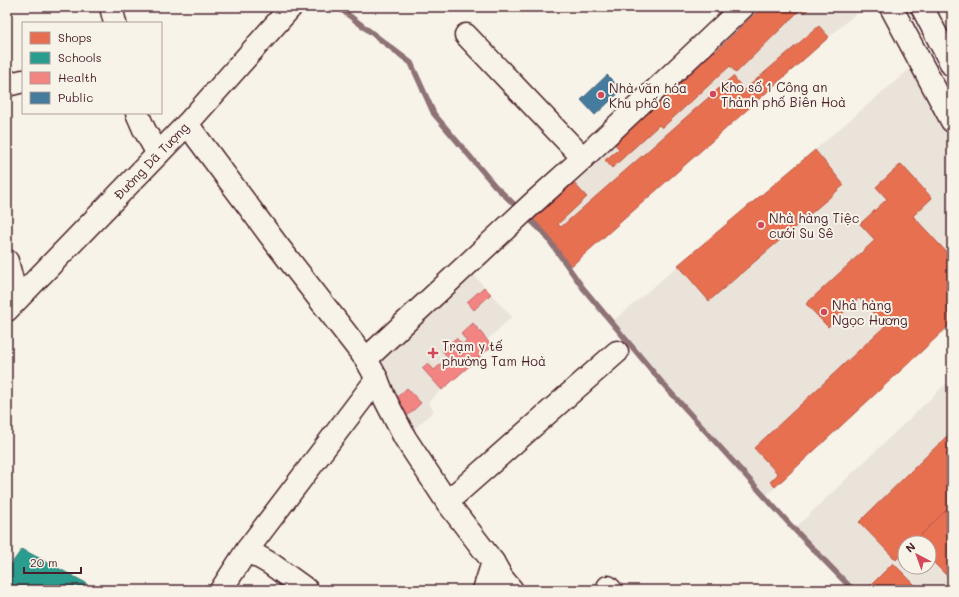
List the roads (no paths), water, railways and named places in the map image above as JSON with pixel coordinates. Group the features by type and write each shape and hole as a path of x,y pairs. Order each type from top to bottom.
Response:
{"main road":[{"path":"111,7 115,22"},
{"name":"Đường Dã Tượng","path":"12,305 187,124 291,7"},
{"path":"366,359 743,7"},
{"path":"891,7 952,121"},
{"path":"922,7 952,65"},
{"path":"466,35 583,158"},
{"path":"7,85 22,81"},
{"path":"137,114 158,154"},
{"path":"187,124 278,246 366,359 405,438 447,502 493,562 502,578 512,590"},
{"path":"7,262 12,305"},
{"path":"447,502 617,352"},
{"path":"221,590 247,550 377,379"},
{"path":"247,550 271,564 307,590"},
{"path":"484,590 493,562"}],"waterway":[{"path":"338,7 411,63 434,114 495,186 519,209"},
{"path":"525,215 544,233 583,288 664,385 794,529 853,590"}],"place":[{"name":"Kho số 1 Công an Thành phố Biên Hoà","path":"713,94"},
{"name":"Nhà văn hóa Khu phố 6","path":"601,95"},
{"name":"Nhà hàng Tiệc cưới Su Sê","path":"761,225"},
{"name":"Nhà hàng Ngọc Hương","path":"824,312"},
{"name":"Trạm y tế phường Tam Hoà","path":"433,353"}]}
